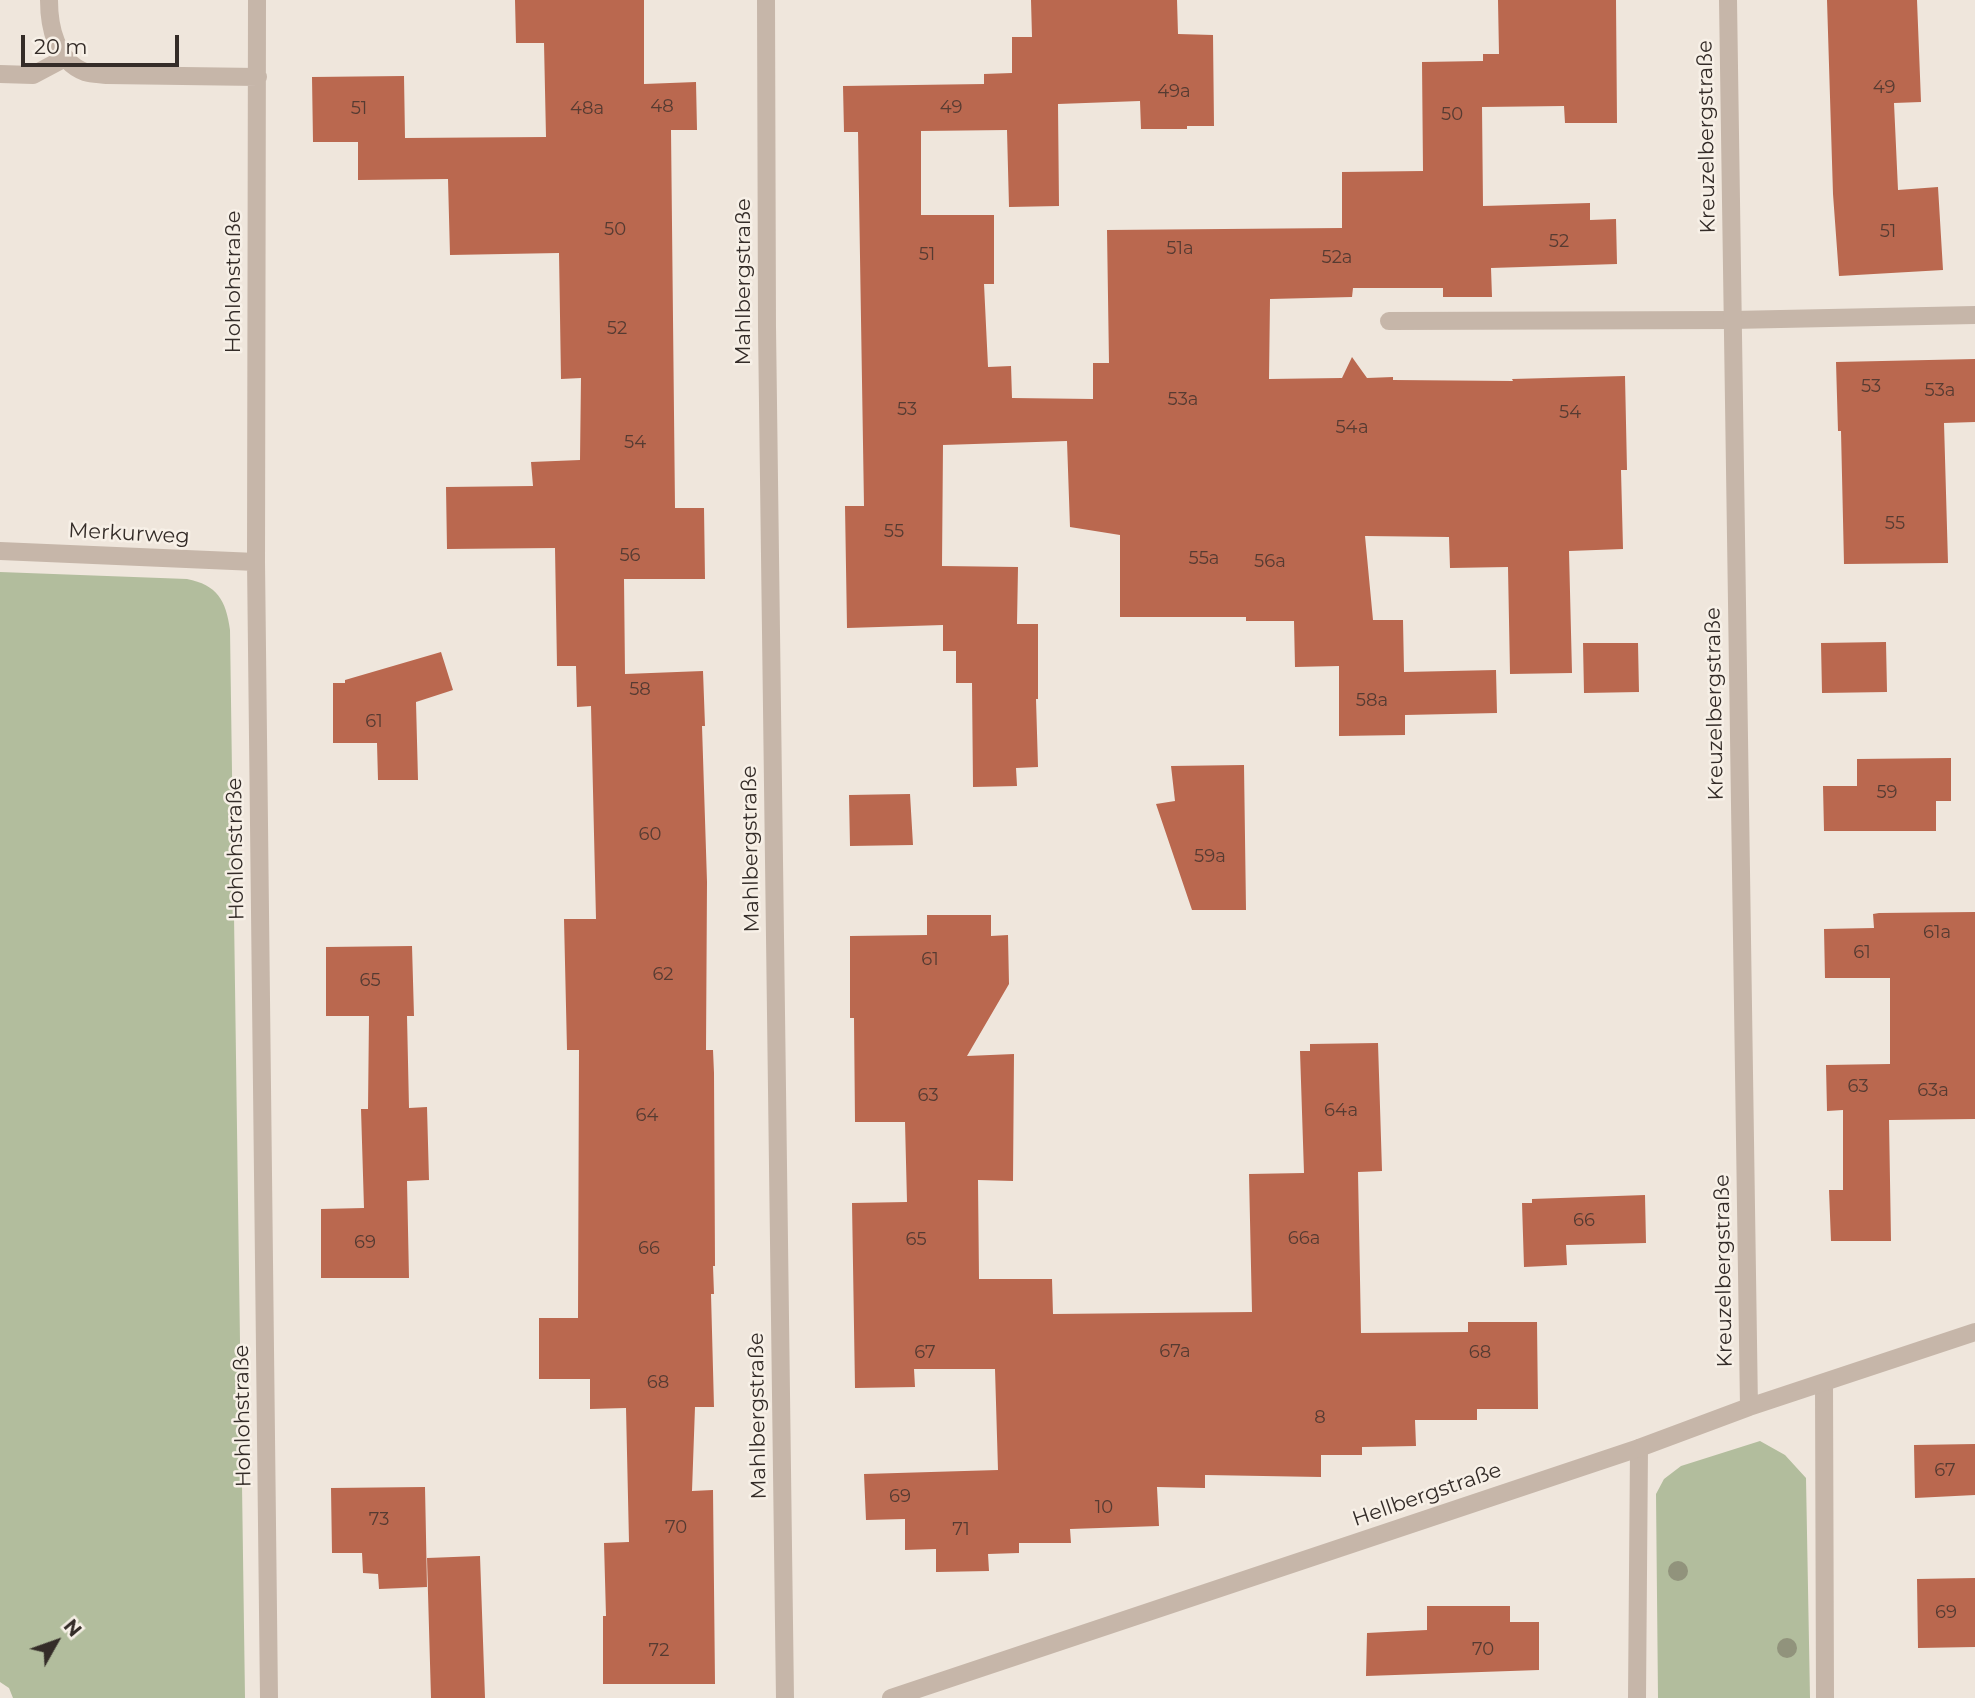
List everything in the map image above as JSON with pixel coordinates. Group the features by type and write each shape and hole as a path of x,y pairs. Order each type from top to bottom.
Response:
{"street":[{"path":"49,0 54,38 65,58 84,71 107,75 258,77"},
{"name":"Hohlohstraße","path":"257,0 256,562 269,1698"},
{"name":"Mahlbergstraße","path":"766,0 767,313 785,1698"},
{"name":"Kreuzelbergstraße","path":"1728,0 1749,1407"},
{"path":"0,74 33,75 65,58"},
{"path":"1389,321 1732,320 1975,315"},
{"name":"Merkurweg","path":"0,551 256,562"},
{"name":"Hellbergstraße","path":"891,1698 1639,1448 1749,1407 1975,1332"},
{"path":"1824,1384 1825,1698"},
{"path":"1637,1698 1639,1448"}],"green space":[{"path":"0,572 187,579 213,590 223,602 228,619 245,1698 13,1698 9,1688 0,1682"},
{"path":"1760,1441 1785,1455 1806,1478 1810,1698 1658,1698 1656,1494 1664,1479 1681,1466"}],"building":[{"path":"515,0 644,0 644,84 696,82 697,130 671,130 675,508 704,508 705,579 624,579 625,674 703,671 707,882 706,1050 713,1050 714,1073 715,1266 714,1294 711,1294 714,1407 695,1407 692,1491 713,1490 715,1684 603,1684 603,1616 606,1616 604,1543 629,1542 626,1408 590,1409 590,1379 539,1379 539,1318 578,1318 579,1050 567,1050 564,919 596,919 591,706 577,707 576,666 557,666 555,548 447,549 446,487 533,486 531,462 580,460 581,378 561,379 559,253 450,255 448,179 358,180 358,142 313,142 312,77 404,76 405,138 546,137 544,43 516,43"},
{"path":"1031,0 1177,0 1178,34 1213,35 1214,126 1141,129 1140,101 1058,104 1059,206 1009,207 1007,130 921,131 921,215 994,215 994,284 984,284 988,367 1011,366 1012,398 1093,399 1093,363 1109,363 1107,230 1342,228 1342,172 1423,171 1422,62 1483,61 1483,54 1499,54 1498,0 1616,0 1617,123 1565,123 1564,106 1482,107 1483,206 1590,203 1590,220 1616,219 1617,264 1491,268 1492,297 1443,297 1443,288 1353,288 1352,297 1270,299 1269,379 1342,378 1352,357 1367,378 1393,377 1393,380 1513,381 1512,379 1625,376 1627,470 1621,470 1623,549 1569,551 1572,673 1510,674 1508,567 1450,568 1449,537 1365,536 1373,620 1403,620 1404,672 1496,670 1497,713 1405,715 1405,735 1339,736 1339,666 1295,667 1294,621 1246,621 1246,617 1120,617 1120,535 1070,527 1067,441 943,445 942,566 1018,567 1017,624 1038,624 1038,767 1016,768 1017,786 973,787 972,683 956,683 956,651 943,651 943,625 847,628 845,506 864,506 858,132 844,132 843,86 984,84 984,74 1012,73 1012,37 1032,37"},
{"path":"1827,0 1917,0 1921,102 1894,103 1898,190 1938,187 1943,270 1839,276 1833,194"},
{"path":"1975,359 1975,422 1944,423 1948,563 1844,564 1841,431 1838,431 1836,362"},
{"path":"1886,642 1887,692 1822,693 1821,643"},
{"path":"1583,643 1638,643 1639,692 1584,693"},
{"path":"441,652 453,690 416,702 418,780 378,780 377,743 333,743 333,683 345,683 345,680"},
{"path":"1951,758 1951,801 1936,801 1936,831 1824,831 1823,786 1857,786 1857,759"},
{"path":"1244,765 1246,910 1192,910 1156,804 1175,801 1171,766"},
{"path":"910,794 913,845 850,846 849,795"},
{"path":"1975,912 1975,1119 1889,1120 1891,1241 1831,1241 1829,1190 1843,1190 1843,1110 1827,1111 1826,1065 1890,1064 1890,978 1825,978 1824,929 1874,928 1873,914 1879,913"},
{"path":"927,915 991,915 991,936 1008,935 1009,984 967,1056 1014,1054 1013,1181 978,1180 979,1279 1052,1279 1053,1314 1252,1312 1249,1174 1304,1173 1300,1051 1310,1051 1310,1044 1378,1043 1382,1171 1358,1172 1361,1333 1468,1332 1468,1322 1537,1322 1538,1409 1477,1409 1477,1420 1415,1420 1416,1446 1362,1447 1362,1455 1321,1455 1321,1477 1205,1475 1205,1488 1157,1487 1159,1526 1070,1529 1071,1543 1019,1543 1019,1553 988,1554 989,1571 936,1572 936,1549 905,1550 905,1519 866,1520 864,1474 998,1470 995,1369 914,1369 915,1387 855,1388 852,1203 907,1202 905,1122 855,1122 854,1018 850,1018 850,936 927,935"},
{"path":"412,946 414,1016 407,1016 409,1108 427,1107 429,1180 407,1181 409,1278 321,1278 321,1209 364,1208 361,1109 368,1109 369,1016 326,1016 326,947"},
{"path":"1645,1195 1646,1243 1566,1245 1567,1265 1524,1267 1522,1203 1532,1203 1532,1199"},
{"path":"1975,1444 1975,1495 1915,1498 1914,1445"},
{"path":"425,1487 427,1587 379,1589 378,1574 363,1573 362,1553 332,1553 331,1488"},
{"path":"480,1556 485,1698 431,1698 427,1558"},
{"path":"1975,1578 1975,1647 1918,1648 1917,1579"},
{"path":"1427,1606 1510,1606 1510,1622 1539,1622 1539,1670 1366,1676 1367,1633 1427,1630"}]}
